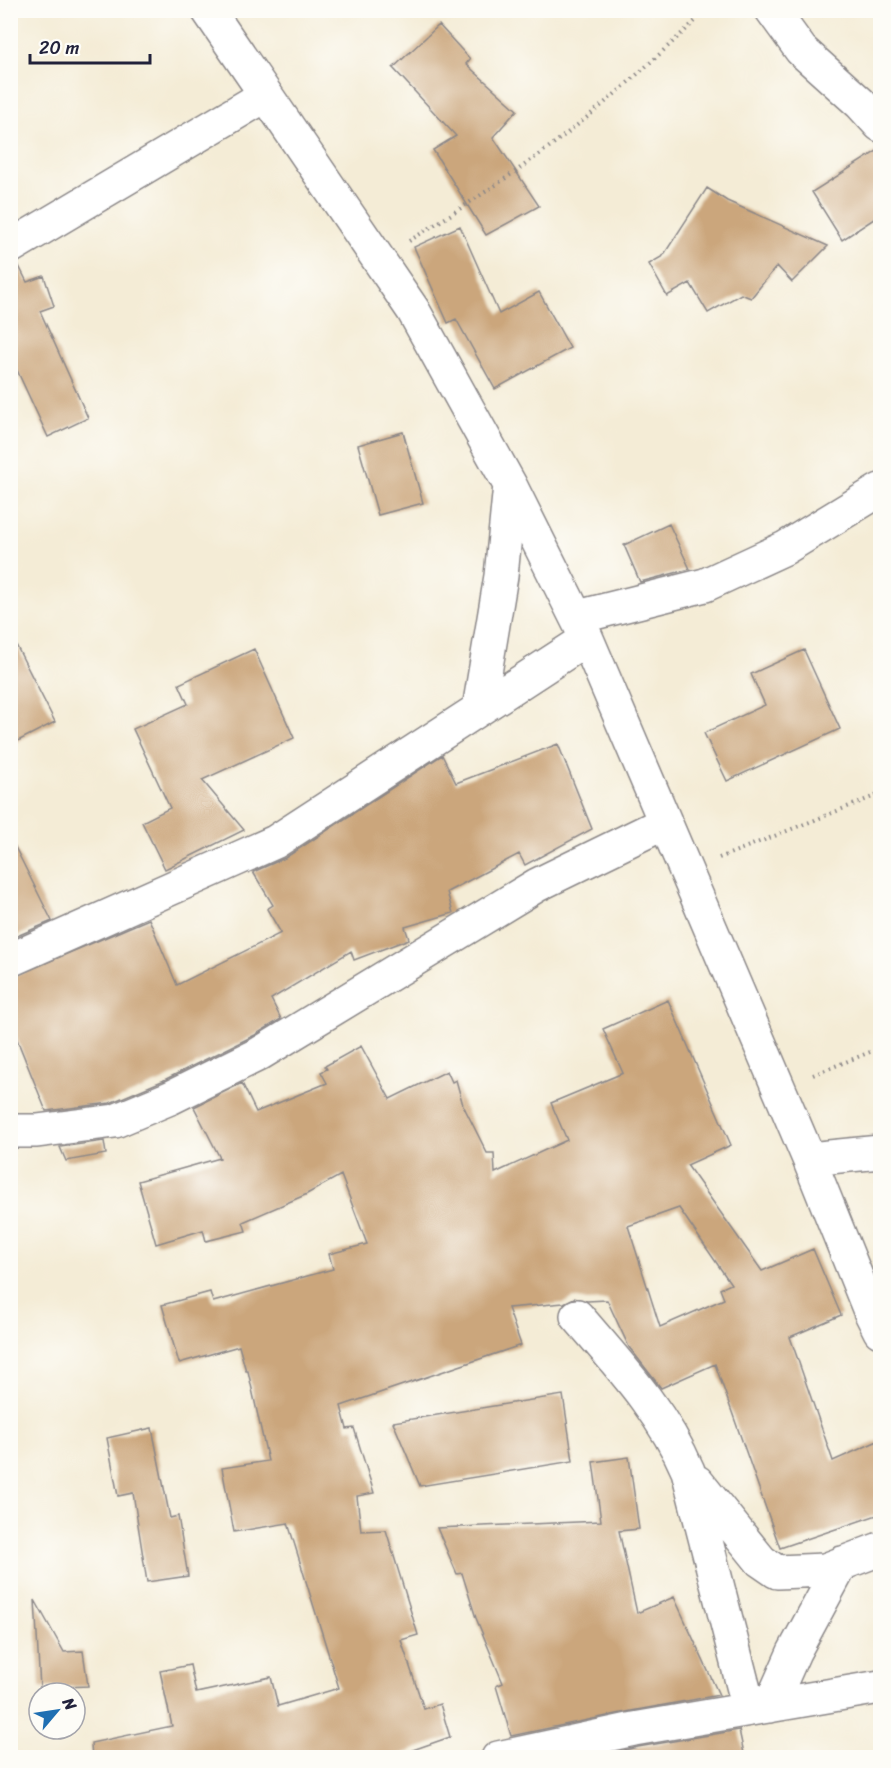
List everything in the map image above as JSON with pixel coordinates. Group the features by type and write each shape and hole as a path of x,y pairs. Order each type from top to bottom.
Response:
{"street":[{"path":"208,10 413,310 510,485 582,628 880,1331"},
{"path":"772,10 801,50 880,124"},
{"path":"10,247 266,95"},
{"path":"479,709 501,576 510,485"},
{"path":"10,960 275,842 479,709 582,628 705,585 785,548 880,490"},
{"path":"10,1131 37,1131 115,1121 170,1098 259,1054 537,885 664,823"},
{"path":"809,1159 880,1152"},
{"path":"577,1316 645,1395 681,1455 688,1471 760,1707"},
{"path":"688,1471 761,1561 777,1572 825,1570 880,1549"},
{"path":"760,1707 794,1652 842,1563"},
{"path":"498,1758 760,1707 880,1687"}],"path":[{"path":"378,261 498,184 575,128 633,80 707,10"},
{"path":"685,871 880,794"},
{"path":"779,1089 880,1048"}],"building":[{"path":"439,25 470,59 466,64 517,110 493,137 539,206 486,235 433,150 456,136 393,68"},
{"path":"880,149 880,215 842,240 812,192"},
{"path":"707,188 727,201 828,246 792,282 777,266 751,298 741,294 708,313 690,283 667,296 649,264 663,256"},
{"path":"460,226 499,314 539,292 570,348 495,389 456,319 448,323 414,247"},
{"path":"18,264 27,282 44,276 54,306 40,311 88,418 48,437 10,355 10,266"},
{"path":"403,432 423,503 378,515 358,445"},
{"path":"669,524 690,569 640,582 624,545"},
{"path":"10,633 55,722 10,745"},
{"path":"254,649 294,738 202,780 244,830 165,869 142,822 170,808 133,729 188,704 179,684"},
{"path":"804,650 840,729 727,781 704,733 765,705 751,674"},
{"path":"558,744 592,829 525,865 519,854 447,892 453,913 405,927 409,939 354,960 351,951 271,999 281,1019 255,1035 162,1081 110,1103 46,1111 10,1022 10,978 149,919 177,985 281,933 267,909 273,905 253,872 285,858 442,755 456,783"},
{"path":"10,837 52,921 10,939"},
{"path":"668,1000 731,1145 687,1165 762,1271 813,1249 841,1315 790,1337 833,1461 880,1440 880,1514 780,1548 715,1364 661,1388 629,1347 607,1300 587,1301 574,1298 564,1303 508,1308 521,1345 341,1406 347,1429 354,1428 374,1493 357,1496 361,1531 386,1530 418,1635 401,1640 424,1709 440,1704 450,1737 390,1758 92,1758 91,1743 172,1726 160,1671 190,1665 196,1693 271,1677 278,1706 339,1688 288,1523 234,1532 222,1468 268,1461 248,1371 246,1371 239,1346 179,1363 162,1305 210,1292 213,1302 333,1269 329,1254 367,1244 341,1175 305,1195 243,1222 246,1231 206,1241 203,1230 156,1244 138,1181 220,1158 194,1107 242,1083 256,1112 327,1083 321,1072 327,1069 325,1066 361,1046 390,1099 447,1071 452,1082 456,1080 463,1105 487,1153 494,1153 495,1173 567,1140 551,1103 623,1073 603,1029","holes":["679,1208 731,1284 720,1289 724,1299 660,1327 628,1226"]},
{"path":"104,1141 106,1154 66,1161 60,1147"},
{"path":"563,1395 573,1461 420,1486 393,1422"},
{"path":"152,1428 170,1518 178,1516 188,1576 147,1582 133,1493 118,1496 107,1438"},
{"path":"629,1457 639,1529 619,1531 637,1613 674,1597 719,1695 511,1736 496,1686 503,1683 476,1618 462,1573 457,1574 437,1528 601,1521 593,1462"},
{"path":"35,1600 64,1652 83,1651 88,1686 87,1681 40,1681"},
{"path":"739,1730 745,1758 590,1758 638,1747"}]}
